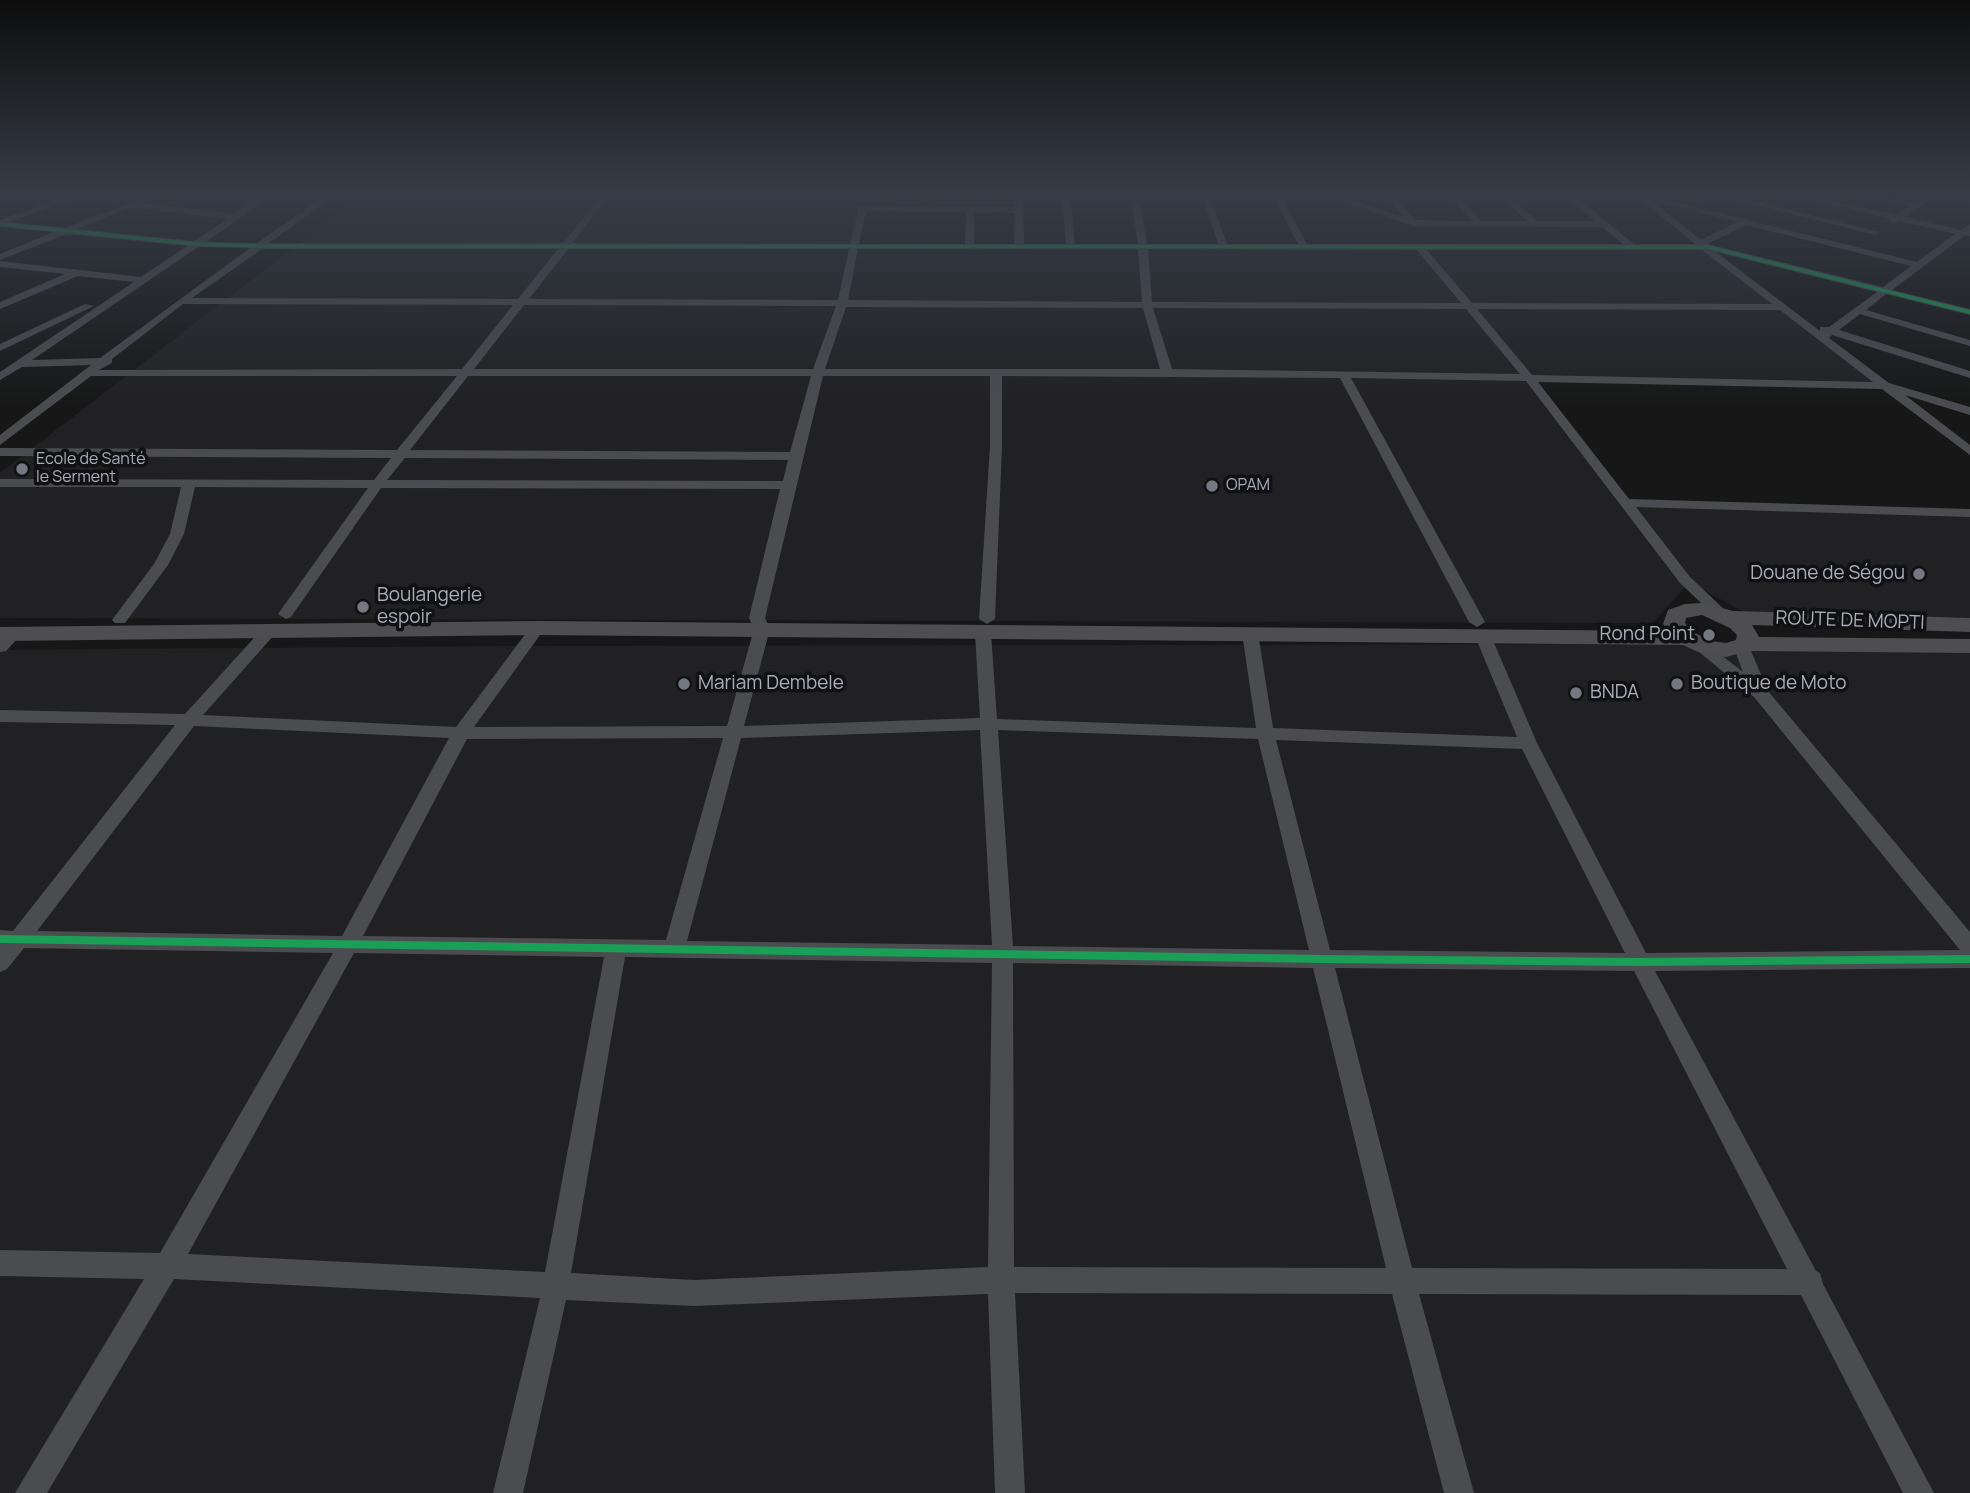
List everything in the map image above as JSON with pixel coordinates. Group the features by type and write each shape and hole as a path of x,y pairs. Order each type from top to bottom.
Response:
{"highway":[{"name":"ROUTE DE MOPTI","path":"1480,629 1645,622 1702,609 1726,616 1970,625"},
{"path":"4,634 120,620 286,614 759,624 1480,629"},
{"path":"1679,614 1674,625 1691,640"},
{"path":"1726,616 1748,634 1745,646"},
{"path":"4,634 759,624"},
{"path":"985,626 1250,633 1480,629"},
{"name":"ROUTE DE MOPTI","path":"1480,629 1691,640 1726,650 1745,646 1970,646"}],"street":[{"path":"14,266 142,280"},
{"path":"1,375 163,266"},
{"path":"0,441 108,361 181,301 233,266"},
{"path":"286,614 378,483 550,266"},
{"path":"674,950 734,732 788,485 818,372 842,303 850,266"},
{"path":"1144,266 1147,303 1167,372"},
{"path":"1436,266 1529,378 1685,580 1726,616"},
{"path":"1732,266 1805,322 1827,335 1885,386 1970,452"},
{"path":"1787,266 1969,311"},
{"path":"1827,335 1922,266"},
{"path":"0,306 77,273"},
{"path":"0,348 142,280"},
{"path":"181,301 1785,307"},
{"path":"1860,311 1970,343"},
{"path":"1827,335 1970,375"},
{"path":"19,364 108,361"},
{"path":"92,373 1167,372 1529,378 1885,386 1970,411"},
{"path":"996,373 996,446 985,626 986,724 1003,954 1001,1280 1010,1493"},
{"path":"1344,376 1480,629 1528,743 1919,1493"},
{"path":"0,452 796,456"},
{"path":"0,482 788,485"},
{"path":"120,620 161,565 177,534 189,483"},
{"path":"1625,503 1970,513"},
{"path":"1679,614 1685,580"},
{"path":"30,1493 167,1266 348,945 461,733 537,628"},
{"path":"0,964 9,939 189,720 269,631"},
{"path":"1250,633 1265,732 1402,1280 1459,1493"},
{"path":"1691,640 1760,693 1970,947"},
{"path":"1745,646 1760,693"},
{"path":"0,716 189,720 461,733 734,732 986,724 1528,743"},
{"path":"9,939 1323,959 1640,962 1970,959"},
{"path":"508,1493 556,1286 616,949"},
{"path":"0,1263 167,1266 694,1293 1001,1280 1811,1282"}],"shaded area":[{"path":"270,266 1726,266 1886,386 1530,378 1625,503 1970,513 1970,625 1766,624 1689,582 1653,623 0,618 0,473"},
{"path":"1747,644 1970,651 1970,1493 0,1493 0,650 499,646"}],"cycle path":[{"path":"1783,266 1970,312"},
{"path":"0,939 1323,959 1640,962 1970,959"}],"place":[{"name":"Ecole de Santé le Serment","path":"22,469"},
{"name":"OPAM","path":"1212,486"},
{"name":"Douane de Ségou","path":"1919,574"},
{"name":"Boulangerie espoir","path":"363,607"},
{"name":"Rond Point","path":"1709,635"},
{"name":"Mariam Dembele","path":"684,684"},
{"name":"Boutique de Moto","path":"1677,684"},
{"name":"BNDA","path":"1576,693"}]}
